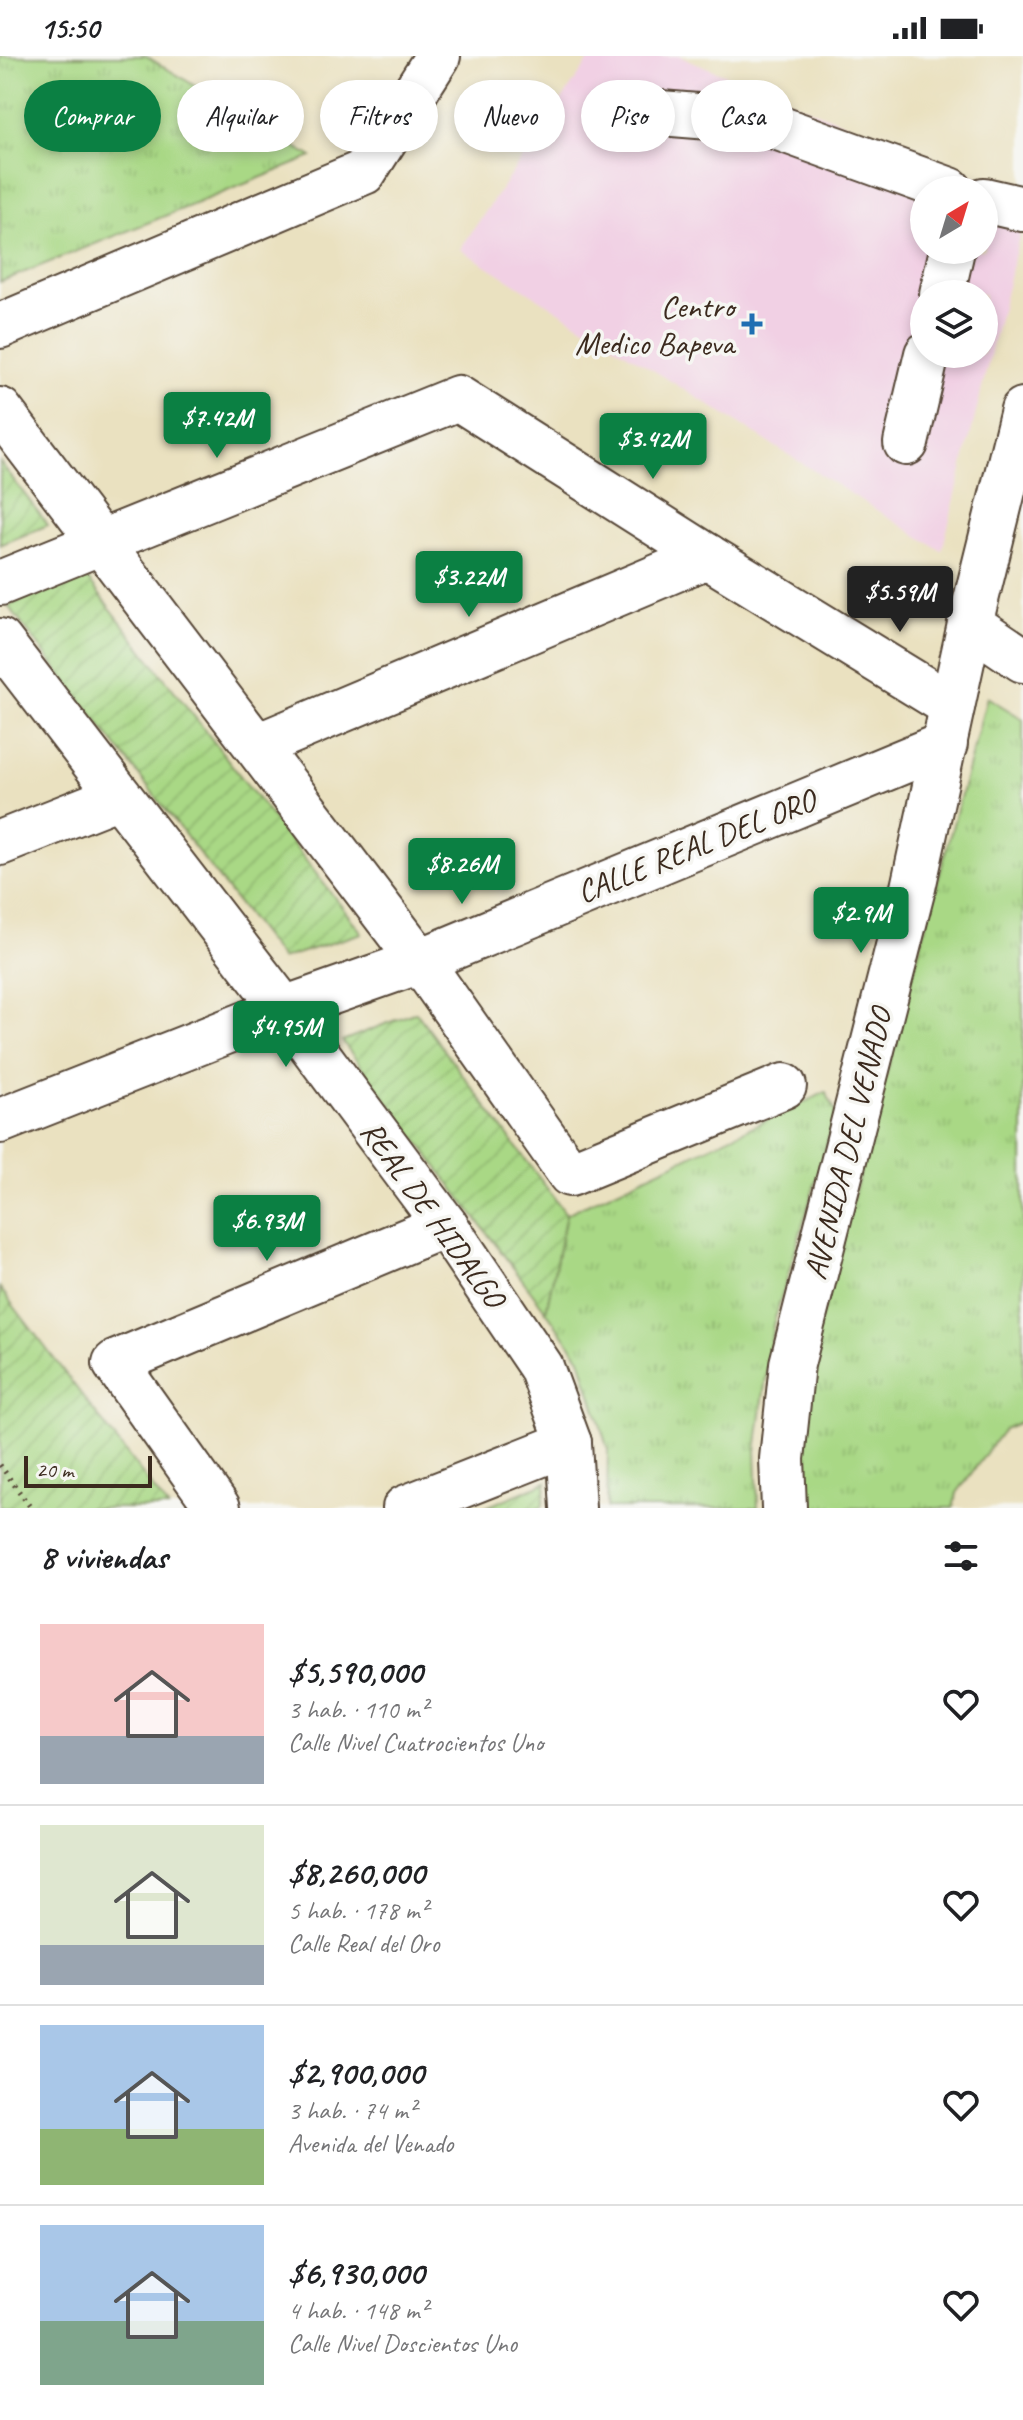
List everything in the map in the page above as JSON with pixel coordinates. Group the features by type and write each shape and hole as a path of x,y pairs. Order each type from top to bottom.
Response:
{"street":[{"path":"0,326 364,172 438,56"},
{"path":"675,114 759,121 911,176"},
{"path":"998,203 1023,209"},
{"path":"906,443 924,368"},
{"path":"0,583 458,398 707,556 948,725"},
{"path":"0,410 420,961 570,1174 784,1086"},
{"name":"AVENIDA DEL VENADO","path":"784,1508 782,1459 792,1364 909,904 970,624 1023,410"},
{"path":"257,746 707,556"},
{"path":"970,624 1023,660"},
{"name":"REAL DE HIDALGO","path":"0,641 284,1009 445,1225 541,1367 569,1443 573,1508"},
{"name":"CALLE REAL DEL ORO","path":"0,1121 284,1009 420,961 948,725"},
{"path":"0,843 119,796"},
{"path":"218,1508 115,1363 445,1225"},
{"path":"405,1508 569,1443"}],"path":[{"path":"0,1465 31,1508"}],"shaded area":[{"name":"Centro Medico Bapeva","path":"592,56 679,56 738,80 691,80 691,152 793,152 793,102 974,176 910,176 910,264 998,264 998,186 1023,196 1023,221 998,323 998,280 910,280 910,368 987,368 942,551 460,249 526,152 565,152 565,95"}],"green space":[{"path":"0,56 146,56 185,80 177,80 177,152 304,152 312,157 0,282"},
{"path":"0,462 48,525 0,545"},
{"path":"83,573 362,933 281,959 8,606"},
{"path":"987,697 1023,719 1023,1421 1004,1429 957,1493 953,1508 803,1508 801,1465 808,1367"},
{"path":"416,1012 566,1214 546,1311 342,1041"},
{"path":"826,1092 836,1113 773,1325 756,1451 758,1508 607,1508 608,1450 580,1358 546,1311 566,1214"},
{"path":"0,1288 168,1508 0,1508"},
{"path":"547,1482 542,1508 484,1508"}],"place":[{"name":"Centro Medico Bapeva","path":"752,324"}]}
